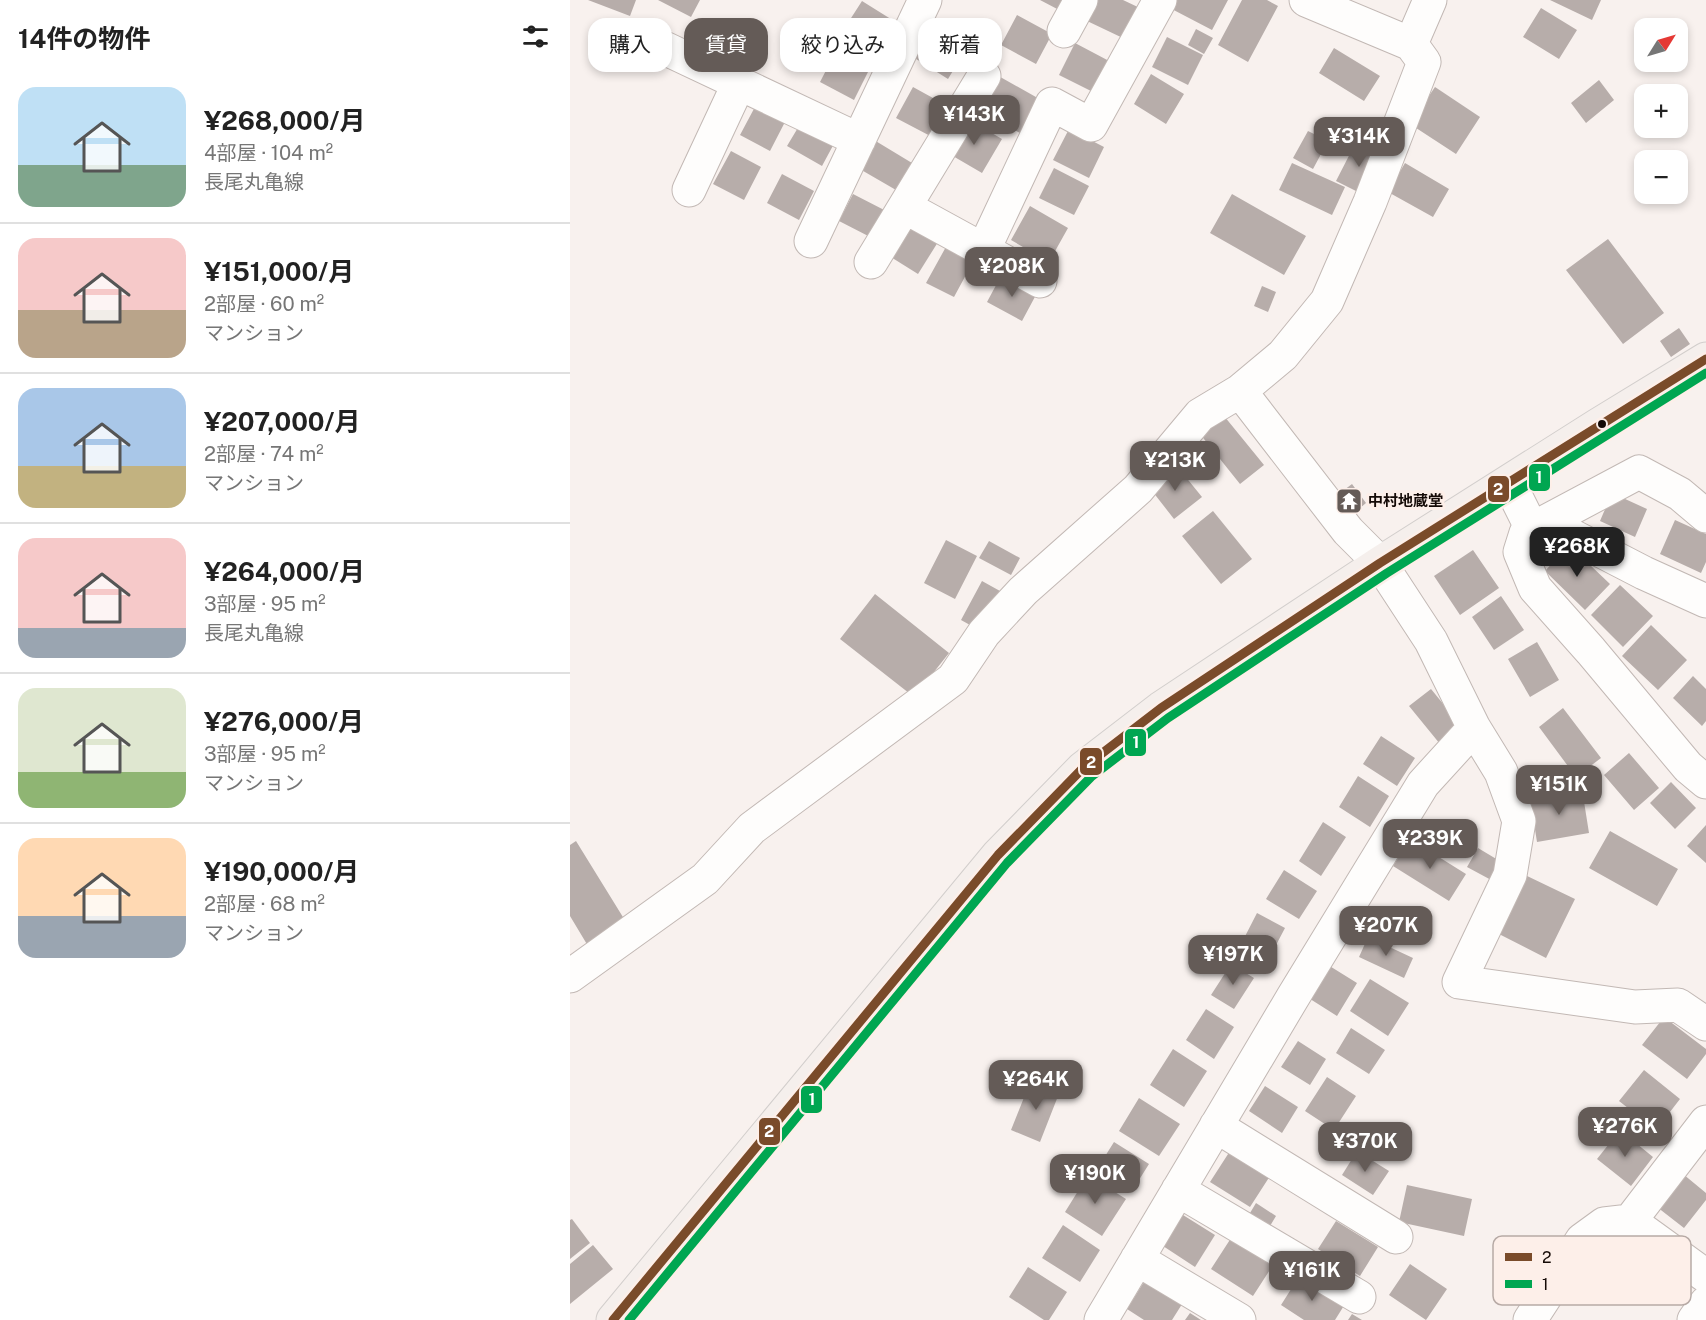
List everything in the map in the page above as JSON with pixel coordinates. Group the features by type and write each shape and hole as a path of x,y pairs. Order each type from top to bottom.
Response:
{"main road":[{"path":"613,1320 998,855 1083,768 1161,708 1380,563 1706,358"}],"street":[{"path":"811,242 926,0"},
{"path":"1064,31 1081,0"},
{"path":"983,251 1052,104 1091,125 1160,0"},
{"path":"570,976 705,879 752,828 953,679 984,633 1023,591 1138,489 1200,415 1240,391 1283,355 1327,301 1370,202 1424,62 1411,44 1306,0"},
{"path":"1411,44 1430,0"},
{"path":"672,52 859,140"},
{"path":"872,262 984,76"},
{"path":"689,190 739,83"},
{"path":"905,207 1040,281"},
{"path":"1240,391 1348,531 1380,563 1431,641 1474,728 1501,772 1519,821 1510,875 1459,982 1635,1007 1678,1005 1706,1024"},
{"path":"1706,516 1680,494 1639,472 1532,529 1526,534 1520,552 1535,588 1688,767 1706,782"},
{"path":"1509,483 1532,529"},
{"path":"1532,529 1557,528 1644,573 1706,601"},
{"path":"1101,1320 1423,784 1474,728"},
{"path":"1630,1221 1706,1122"},
{"path":"1216,1126 1396,1237"},
{"path":"1178,1190 1359,1297"},
{"path":"1588,1236 1604,1224 1630,1221 1651,1236"},
{"path":"1137,1259 1239,1320"},
{"path":"1691,1265 1706,1276"},
{"path":"1694,1320 1706,1303"},
{"path":"1530,1320 1540,1305"}],"building":[{"path":"588,0 636,0 630,16"},
{"path":"658,0 700,0 691,17"},
{"path":"1040,0 1067,0 1061,11"},
{"path":"1095,0 1123,0 1142,9 1127,40 1085,20"},
{"path":"1169,0 1228,0 1212,30 1166,6"},
{"path":"1242,0 1267,0 1278,6 1248,62 1218,45"},
{"path":"1550,0 1601,0 1592,20"},
{"path":"862,1 889,18 851,18"},
{"path":"1541,8 1577,30 1559,59 1523,37"},
{"path":"1017,15 1052,34 1036,64 1002,46"},
{"path":"1196,29 1213,38 1204,54 1188,45"},
{"path":"1167,37 1203,55 1188,85 1152,67"},
{"path":"1075,43 1111,62 1095,93 1059,75"},
{"path":"1334,48 1380,76 1364,101 1319,73"},
{"path":"918,49 918,60 913,57"},
{"path":"825,72 868,72 854,100 820,82"},
{"path":"937,72 952,72 948,79"},
{"path":"995,74 1043,101 1023,135 976,107"},
{"path":"1151,74 1184,94 1166,124 1134,104"},
{"path":"1599,80 1614,100 1586,123 1571,103"},
{"path":"913,87 953,109 936,139 896,118"},
{"path":"1435,87 1480,117 1456,154 1410,124"},
{"path":"756,105 786,120 770,151 740,135"},
{"path":"966,118 1002,139 982,173 946,152"},
{"path":"802,121 836,140 822,166 787,146"},
{"path":"1069,129 1104,147 1089,178 1053,160"},
{"path":"1308,131 1328,141 1313,169 1293,158"},
{"path":"874,140 912,163 896,190 858,168"},
{"path":"1356,142 1381,155 1362,194 1336,181"},
{"path":"731,151 761,167 744,200 713,184"},
{"path":"1292,163 1345,187 1332,215 1279,190"},
{"path":"1405,163 1449,189 1433,217 1388,192"},
{"path":"1054,168 1089,186 1074,215 1039,198"},
{"path":"782,174 814,191 799,220 767,203"},
{"path":"853,194 890,213 876,240 839,221"},
{"path":"1232,194 1306,236 1284,275 1210,233"},
{"path":"1030,206 1068,228 1049,262 1011,240"},
{"path":"905,223 938,242 918,274 886,254"},
{"path":"1608,239 1664,313 1623,344 1566,270"},
{"path":"947,245 974,260 954,297 926,283"},
{"path":"1002,274 1037,293 1022,321 987,302"},
{"path":"1262,286 1276,292 1268,312 1254,306"},
{"path":"1679,328 1690,344 1671,357 1660,341"},
{"path":"1220,411 1264,465 1240,484 1196,429"},
{"path":"1176,465 1202,497 1174,519 1149,487"},
{"name":"中村地蔵堂","path":"1352,484 1366,503 1347,519 1332,499"},
{"path":"1612,493 1647,509 1635,537 1600,521"},
{"path":"1213,511 1252,559 1221,584 1182,536"},
{"path":"1675,520 1706,534 1706,562 1701,573 1660,554"},
{"path":"946,540 977,556 955,599 924,583"},
{"path":"989,541 1020,558 1011,575 979,558"},
{"path":"1569,545 1610,584 1585,610 1545,571"},
{"path":"1473,550 1499,588 1460,615 1434,576"},
{"path":"982,581 1000,591 979,630 961,620"},
{"path":"1620,585 1653,616 1623,647 1591,615"},
{"path":"875,594 949,653 914,697 840,639"},
{"path":"1501,596 1524,630 1494,650 1472,617"},
{"path":"1651,625 1687,660 1658,690 1622,656"},
{"path":"1537,642 1559,680 1530,697 1508,659"},
{"path":"1693,676 1706,689 1706,721 1702,726 1673,698"},
{"path":"1431,689 1462,727 1440,744 1409,706"},
{"path":"1563,708 1601,758 1576,777 1539,727"},
{"path":"1381,736 1415,758 1397,786 1363,764"},
{"path":"1629,753 1659,788 1634,810 1604,775"},
{"path":"1358,776 1389,796 1370,827 1339,807"},
{"path":"1671,782 1696,808 1675,829 1650,803"},
{"path":"1582,789 1589,833 1537,842 1530,798"},
{"path":"1323,822 1346,837 1321,876 1299,861"},
{"path":"1706,825 1706,863 1687,846"},
{"path":"1610,831 1678,869 1657,906 1589,868"},
{"path":"1410,839 1466,874 1449,901 1393,866"},
{"path":"576,841 626,922 588,946 570,916 570,845"},
{"path":"1478,848 1503,863 1493,881 1467,867"},
{"path":"1284,870 1317,891 1299,919 1266,899"},
{"path":"1525,875 1575,899 1546,958 1497,933"},
{"path":"1257,913 1285,928 1266,964 1238,950"},
{"path":"1368,937 1413,958 1404,978 1359,957"},
{"path":"1231,964 1254,978 1234,1009 1211,995"},
{"path":"1328,965 1357,983 1337,1016 1307,997"},
{"path":"1370,979 1409,1003 1388,1036 1350,1011"},
{"path":"1206,1009 1234,1027 1214,1059 1186,1040"},
{"path":"1664,1017 1706,1049 1706,1054 1687,1079 1642,1045"},
{"path":"1351,1028 1385,1050 1369,1074 1336,1053"},
{"path":"1298,1041 1326,1059 1310,1085 1281,1067"},
{"path":"1173,1049 1207,1071 1184,1107 1150,1085"},
{"path":"1644,1070 1680,1099 1656,1130 1619,1101"},
{"path":"1327,1077 1356,1096 1334,1130 1305,1111"},
{"path":"1031,1080 1060,1091 1040,1142 1011,1130"},
{"path":"1265,1086 1298,1107 1282,1133 1249,1111"},
{"path":"1139,1098 1180,1124 1159,1156 1119,1131"},
{"path":"1620,1130 1653,1157 1631,1186 1597,1159"},
{"path":"1114,1142 1149,1164 1132,1191 1097,1169"},
{"path":"1230,1151 1270,1176 1250,1207 1210,1182"},
{"path":"1357,1151 1389,1171 1373,1195 1342,1175"},
{"path":"1683,1174 1706,1193 1706,1200 1684,1228 1657,1207"},
{"path":"1088,1175 1126,1199 1102,1236 1065,1212"},
{"path":"1407,1185 1472,1199 1464,1236 1399,1222"},
{"path":"1256,1203 1276,1216 1267,1231 1247,1218"},
{"path":"1183,1215 1215,1235 1195,1267 1163,1246"},
{"path":"572,1219 590,1243 570,1259 570,1220"},
{"path":"1336,1221 1378,1247 1360,1276 1318,1249"},
{"path":"1063,1225 1100,1250 1080,1282 1042,1258"},
{"path":"1233,1235 1275,1262 1253,1296 1211,1269"},
{"path":"593,1245 613,1269 570,1304 570,1264"},
{"path":"1410,1264 1447,1289 1426,1320 1389,1295"},
{"path":"1028,1267 1067,1292 1049,1320 1044,1320 1009,1297"},
{"path":"1300,1275 1345,1304 1335,1320 1304,1320 1281,1305"},
{"path":"1147,1277 1184,1301 1172,1320 1144,1320 1127,1309"},
{"path":"1190,1313 1201,1320 1185,1320"},
{"path":"1352,1314 1362,1320 1348,1320"}],"transit line":[{"name":"2","path":"613,1320 998,855 1083,768 1161,708 1380,563 1706,359"},
{"name":"1","path":"629,1320 1007,863 1091,777 1168,718 1387,573 1706,373"}],"place":[{"name":"中村地蔵堂","path":"1349,501"}]}
